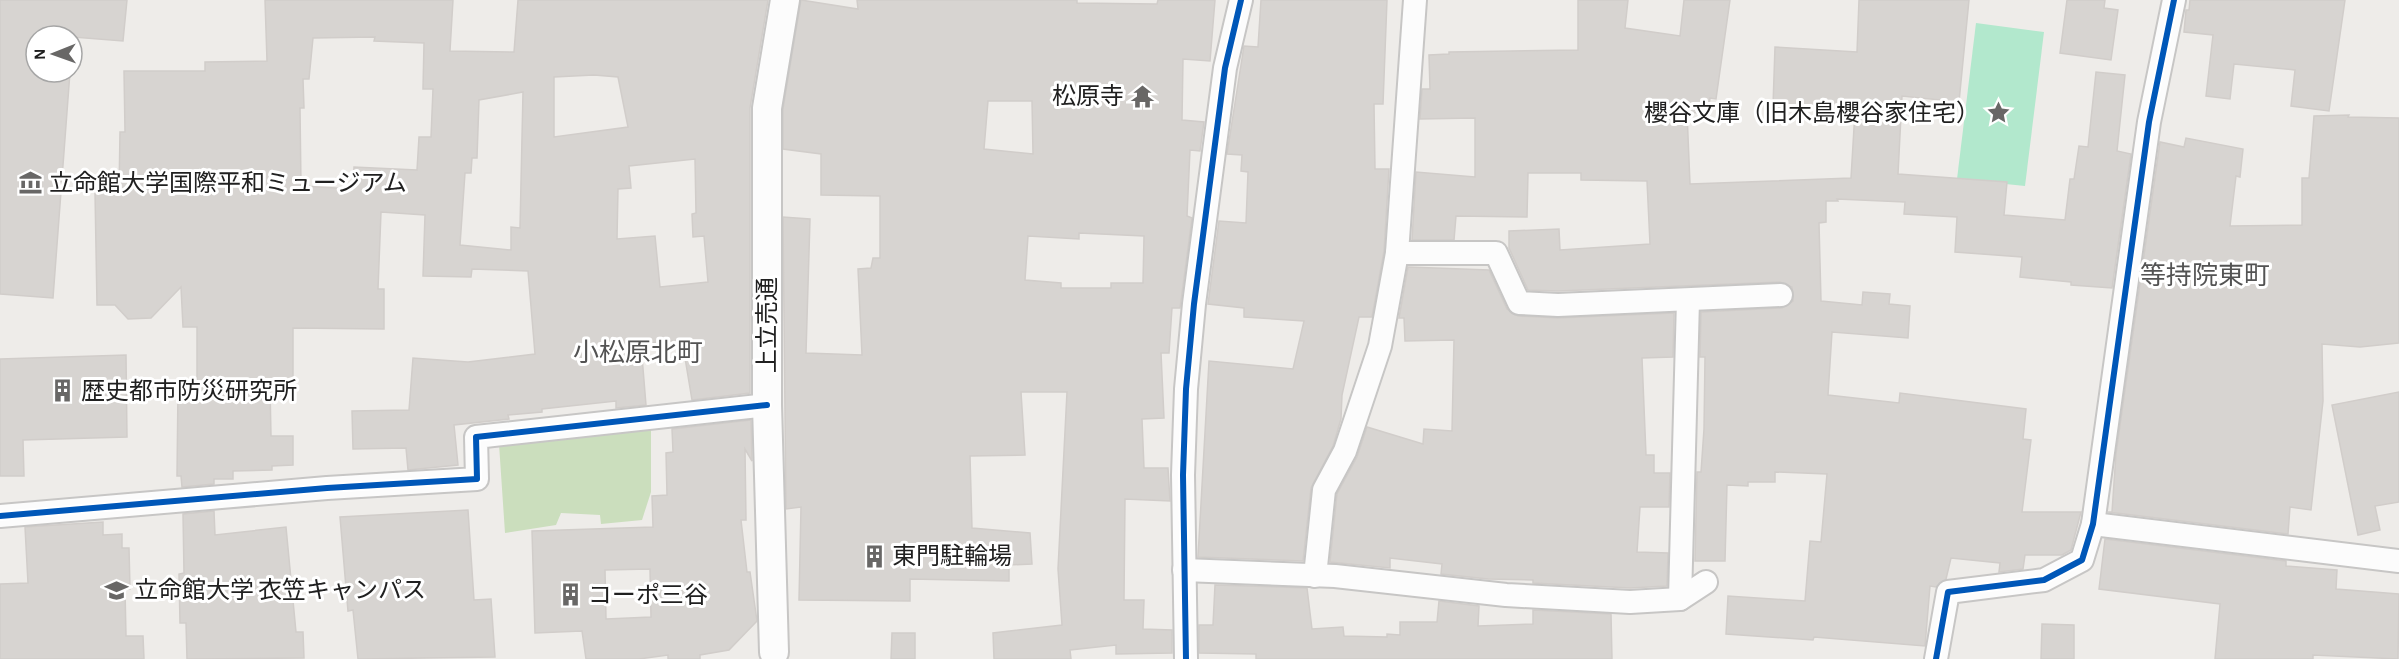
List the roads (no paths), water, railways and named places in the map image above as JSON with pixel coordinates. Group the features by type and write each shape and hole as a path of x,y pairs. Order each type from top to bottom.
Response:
{"street":[{"name":"上立売通","path":"774,652 767,405 767,108 785,0"},
{"path":"1186,659 1184,570 1186,389 1194,304 1225,68 1241,0"},
{"path":"1315,576 1324,490 1345,451 1380,346 1397,253 1415,0"},
{"path":"1936,659 1948,592 2044,580 2082,560 2093,524 2149,122 2174,0"},
{"path":"1397,253 1496,253 1519,303 1558,305 1781,295"},
{"path":"1680,599 1688,300"},
{"path":"0,516 327,488 477,479 476,437 767,405"},
{"path":"2093,524 2399,561"},
{"path":"1184,570 1315,576 1506,596 1630,602 1680,599 1706,582"}],"place":[{"name":"松原寺","path":"1142,96"},
{"name":"櫻谷文庫（旧木島櫻谷家住宅）","path":"1998,113"},
{"name":"立命館大学国際平和ミュージアム","path":"31,183"},
{"name":"歴史都市防災研究所","path":"63,391"},
{"name":"東門駐輪場","path":"874,556"},
{"name":"立命館大学 衣笠キャンパス","path":"116,590"},
{"name":"コーポ三谷","path":"570,595"}],"district":[{"name":"等持院東町","path":"2205,275"},
{"name":"小松原北町","path":"638,352"}]}
